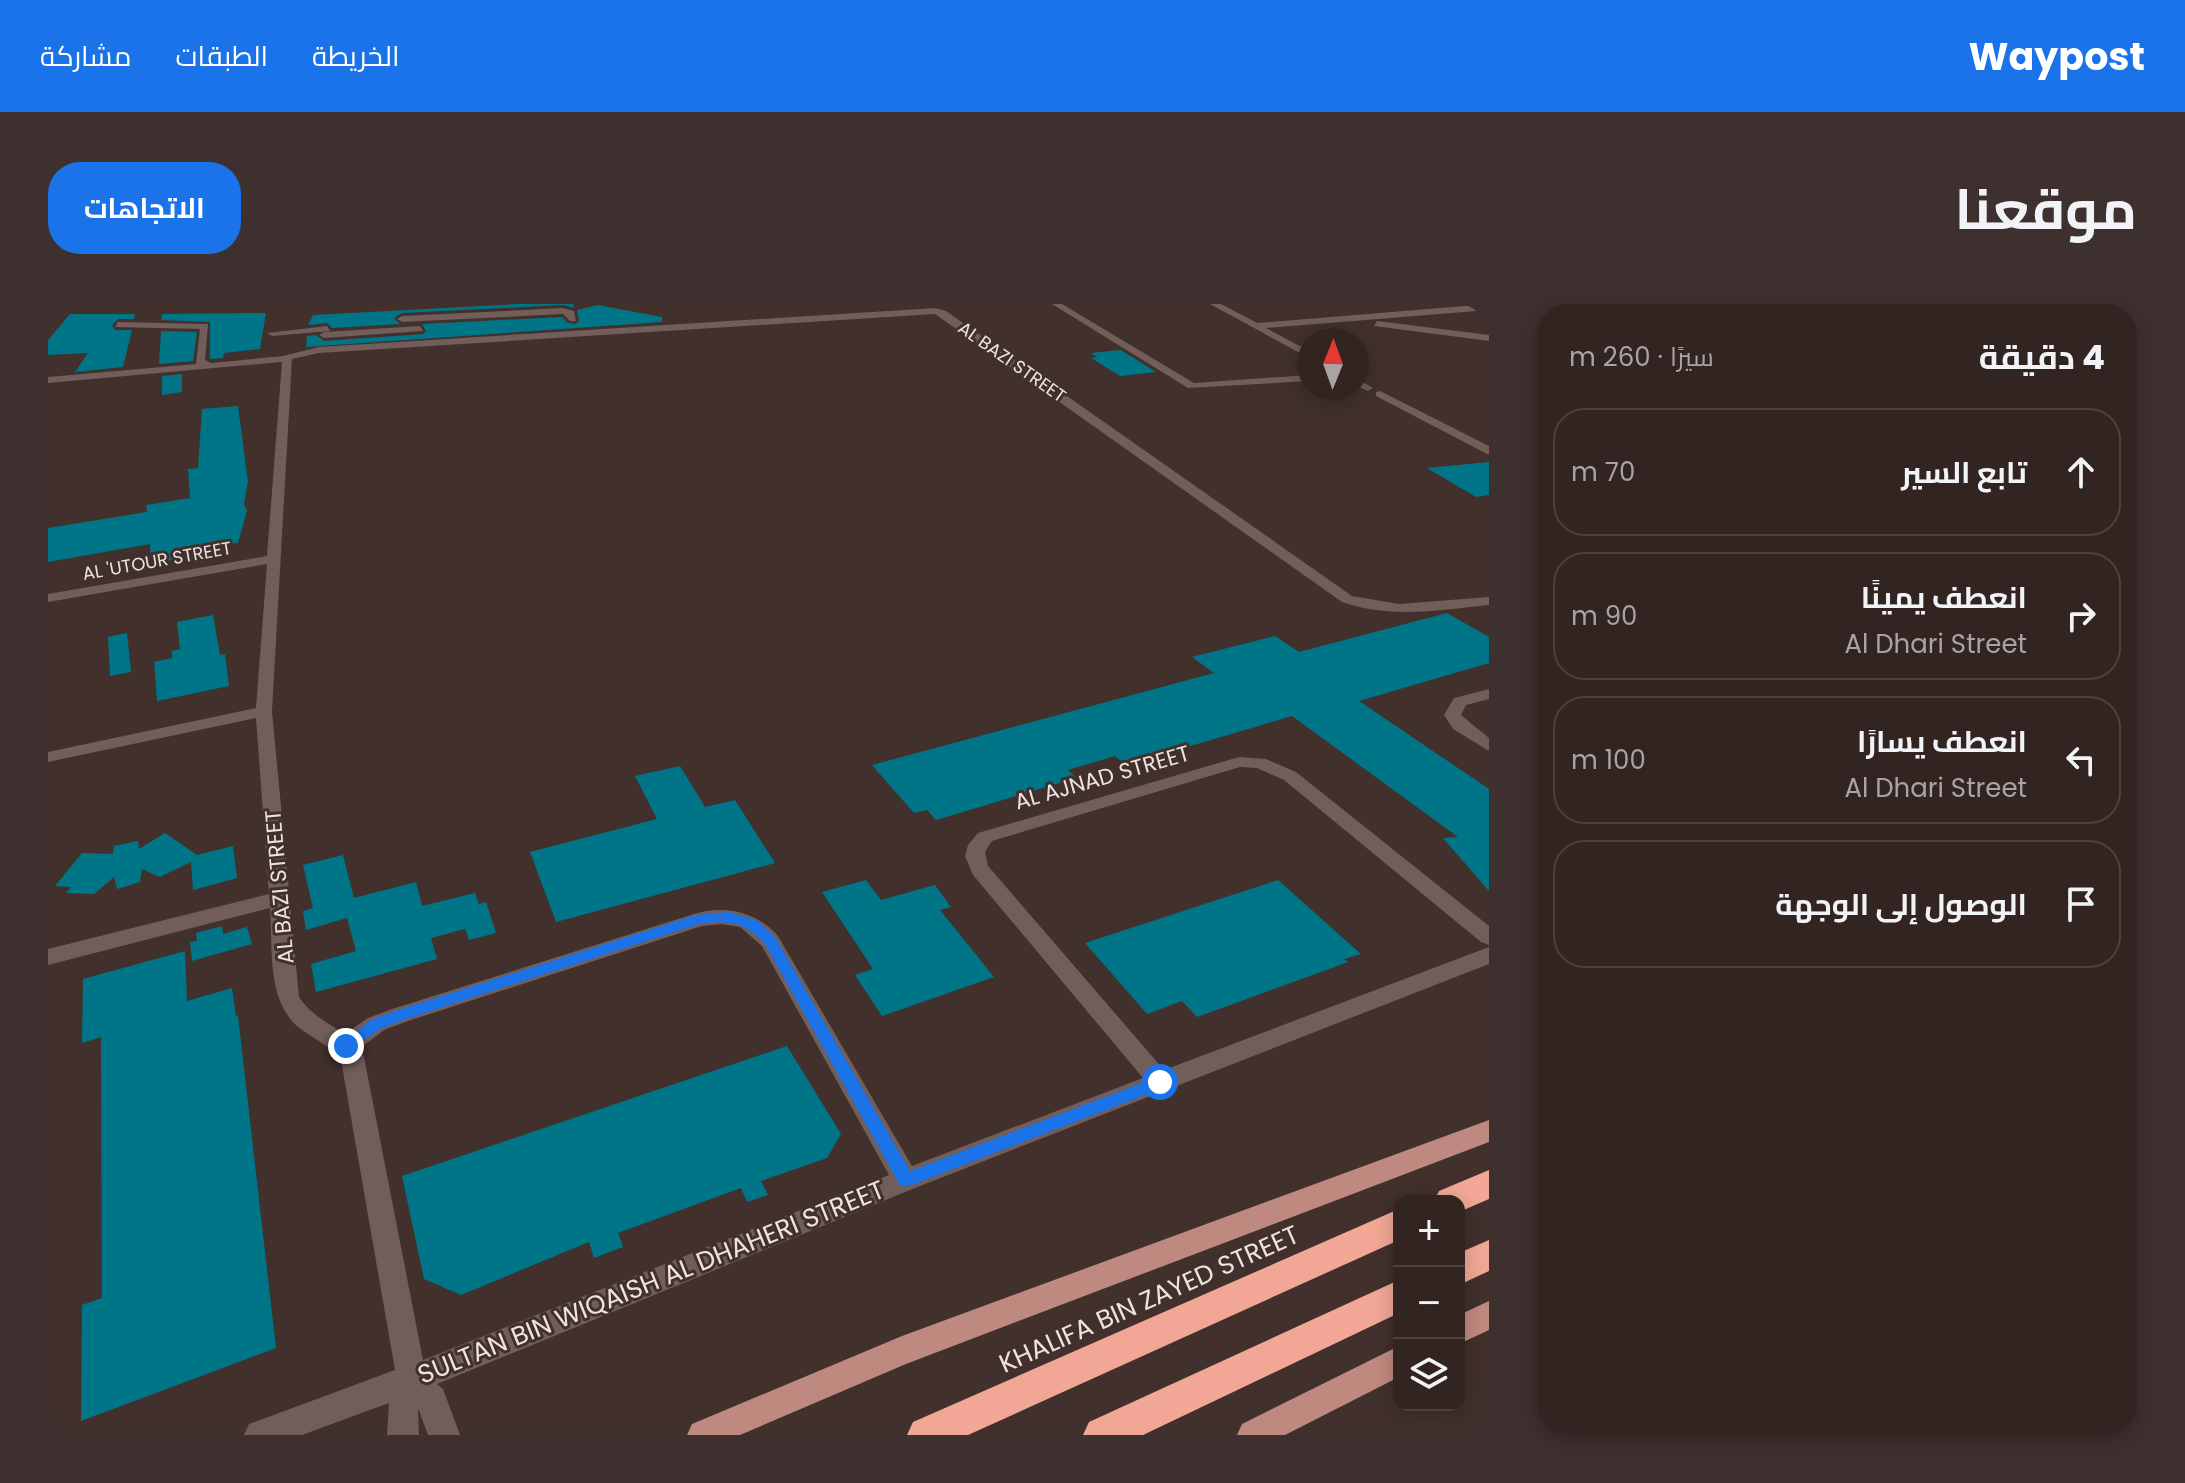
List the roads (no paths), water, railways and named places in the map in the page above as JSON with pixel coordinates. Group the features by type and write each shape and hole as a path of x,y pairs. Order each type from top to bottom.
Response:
{"highway":[{"path":"1464,1195 1489,1184"},
{"name":"KHALIFA BIN ZAYED STREET","path":"926,1435 1393,1227"},
{"path":"1463,1267 1489,1255"},
{"path":"1102,1435 1393,1299"}],"main road":[{"path":"703,1435 902,1351 1489,1131"},
{"path":"1465,1327 1489,1315"},
{"path":"1263,1433 1393,1364"}],"street":[{"path":"1056,304 1192,386 1297,379"},
{"path":"1214,304 1297,349"},
{"path":"1255,326 1411,309 1489,307"},
{"name":"AL BAZI STREET","path":"48,380 286,359 323,338 939,308 1347,599 1366,606 1388,608 1489,601"},
{"path":"270,347 273,328 323,338 587,318"},
{"path":"1338,319 1489,338"},
{"path":"118,325 205,326 199,355 200,362 207,364"},
{"name":"AL BAZI STREET","path":"286,359 264,711 288,998 297,1014 312,1028 346,1046"},
{"path":"1380,394 1489,451"},
{"name":"AL 'UTOUR STREET","path":"48,598 273,559"},
{"path":"1489,694 1460,702 1452,715 1459,725 1489,746"},
{"path":"48,757 264,711"},
{"name":"AL AJNAD STREET","path":"1160,1082 980,870 975,848 985,837 1239,762 1260,763 1290,776 1489,937"},
{"path":"48,957 280,898"},
{"path":"403,1435 403,1405 412,1379 354,1064 346,1046 376,1024 701,919 742,919 754,924 770,941 906,1180"},
{"name":"SULTAN BIN WIQAISH AL DHAHERI STREET","path":"260,1435 412,1379 906,1180 1489,955"},
{"path":"412,1379 432,1400 444,1435"}]}
